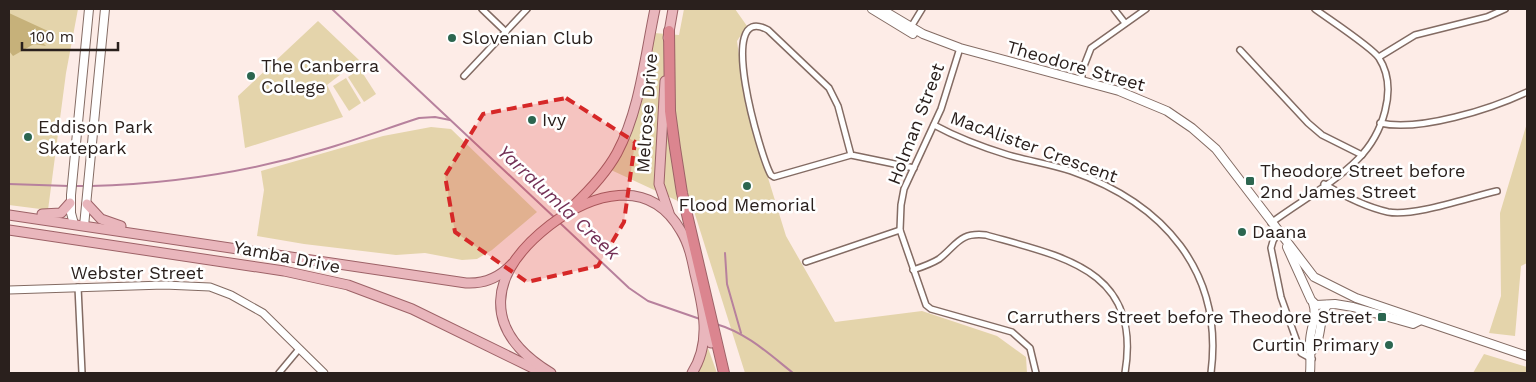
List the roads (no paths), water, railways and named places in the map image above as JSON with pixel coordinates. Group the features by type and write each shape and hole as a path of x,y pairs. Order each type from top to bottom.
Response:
{"highway":[{"path":"669,31 670,111 675,148 710,343 723,373"}],"main road":[{"path":"78,240 70,199 89,9"},
{"path":"78,240 84,226 88,199 105,9"},
{"name":"Melrose Drive","path":"512,264 543,230 574,207 610,165 626,134 655,9"},
{"name":"Melrose Drive","path":"671,217 663,200 659,184 669,31 673,9"},
{"name":"Theodore Street","path":"872,9 910,29 960,48 1082,81 1148,102 1192,128 1219,154 1311,275 1345,294 1412,316 1419,321"},
{"name":"Theodore Street","path":"881,9 889,18"},
{"path":"574,207 605,196 627,195 648,201 671,217 681,230 688,245 704,302"},
{"path":"13,215 56,215 61,213 70,199"},
{"path":"88,199 94,214 108,223 135,228 154,236"},
{"name":"Yamba Drive","path":"13,215 466,283 490,280 504,272 512,264"},
{"name":"Yamba Drive","path":"9,230 284,270 348,285 412,309 543,373"},
{"path":"9,237 38,234"},
{"name":"Theodore Street","path":"1280,236 1312,300 1316,313 1310,338 1312,355 1310,373"},
{"path":"512,264 505,276 501,293 502,312 506,327 526,355 551,373"},
{"path":"1327,305 1334,296 1327,284 1312,286 1312,300 1320,306 1353,307 1412,324 1419,321 1527,356"},
{"name":"Theodore Street","path":"1312,355 1318,342 1322,315 1327,305"},
{"path":"692,373 710,343"}],"street":[{"path":"482,9 506,32"},
{"path":"464,76 527,9"},
{"path":"910,29 922,9"},
{"path":"1114,9 1125,24"},
{"path":"1082,81 1082,73 1091,48 1146,9"},
{"path":"1271,224 1362,155 1380,123 1389,99 1386,77 1378,56 1315,9"},
{"path":"1378,56 1415,35 1487,17 1505,9"},
{"path":"851,156 838,106 829,88 768,30 762,26 752,27 746,32 743,39 744,70 751,115 768,168 774,177 851,156 914,168"},
{"name":"Holman Street","path":"960,48 941,110 904,189 900,230 926,305 931,309 1012,332 1030,348 1036,373"},
{"path":"1240,50 1308,123 1322,134 1362,155"},
{"path":"1380,123 1394,126 1422,124 1496,106 1527,92"},
{"name":"MacAlister Crescent","path":"934,126 957,138 1008,155 1069,170 1098,181 1143,206 1165,225 1185,251 1197,272 1207,299 1212,327 1211,373"},
{"path":"1324,184 1364,204 1389,212 1421,209 1497,191"},
{"path":"806,262 900,230"},
{"path":"913,270 939,258 954,244 974,234 986,235 1072,261 1098,278 1115,298 1121,310 1127,335 1125,373"},
{"path":"1280,236 1272,241 1272,248 1281,297 1301,353 1312,355"},
{"name":"Webster Street","path":"9,290 191,285 210,287 231,295 263,312 324,373"},
{"path":"78,287 82,373"},
{"path":"279,373 299,348"}],"waterway":[{"name":"Yarralumla Creek","path":"332,9 555,218"},
{"path":"91,186 150,183 238,170 325,149 419,118 435,117 450,120"},
{"path":"9,184 69,186"},
{"path":"73,186 86,186"},
{"name":"Yarralumla Creek","path":"560,223 629,288 648,301 700,319"},
{"path":"725,253 727,284 741,333"},
{"name":"Yarralumla Creek","path":"716,324 748,338 793,373"}],"place":[{"name":"Slovenian Club","path":"452,38"},
{"name":"The Canberra College","path":"251,76"},
{"name":"Ivy","path":"532,120"},
{"name":"Eddison Park Skatepark","path":"28,137"},
{"name":"Theodore Street before 2nd James Street","path":"1250,181"},
{"name":"Flood Memorial","path":"747,186"},
{"name":"Daana","path":"1242,232"},
{"name":"Carruthers Street before Theodore Street","path":"1382,317"},
{"name":"Curtin Primary","path":"1389,345"}]}
